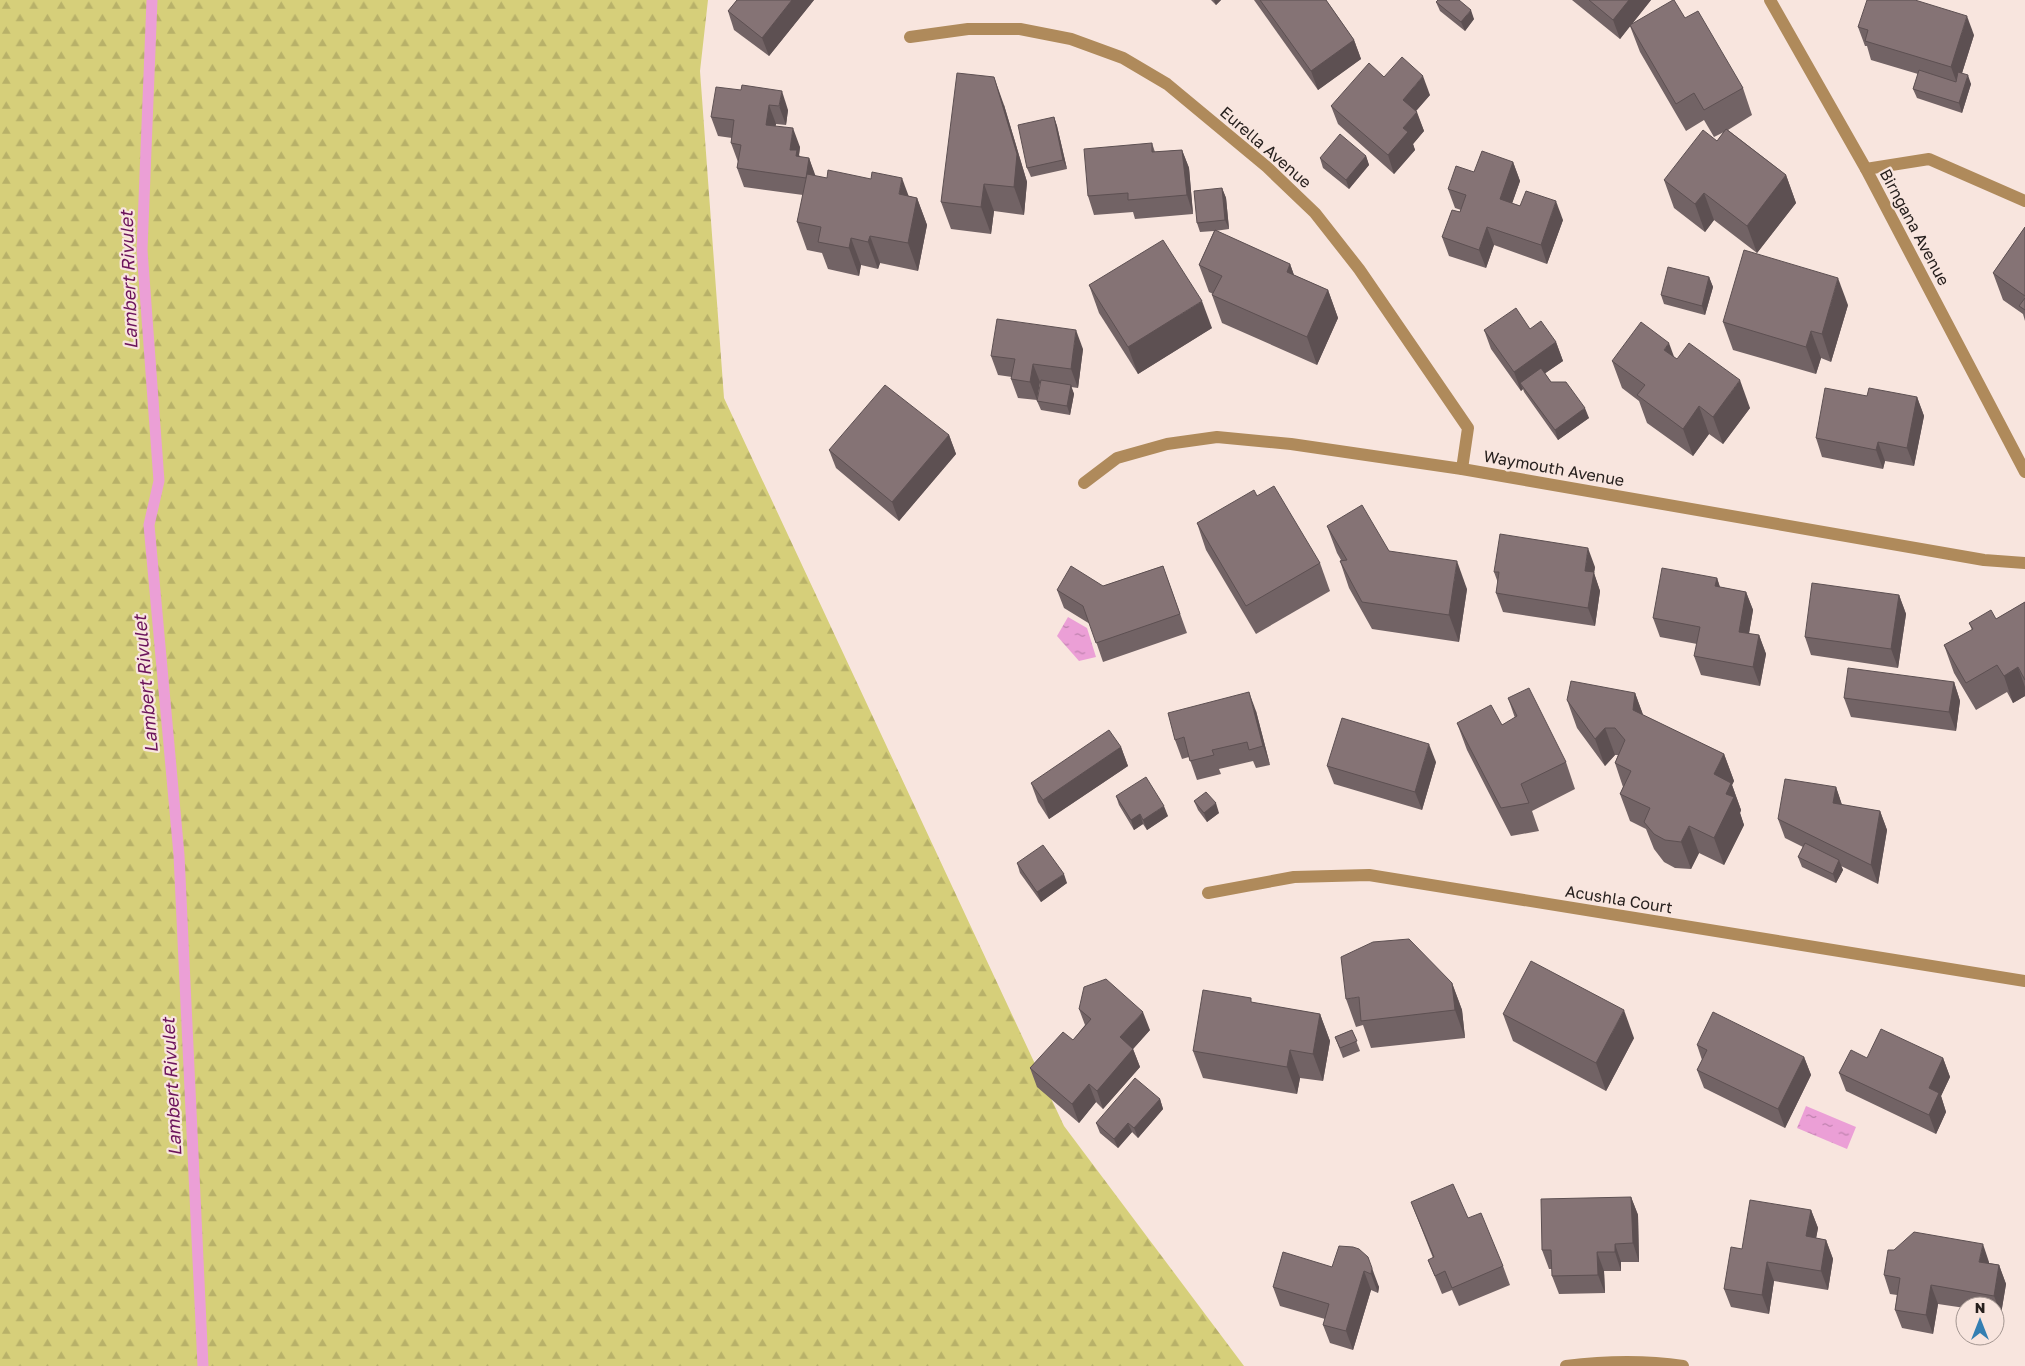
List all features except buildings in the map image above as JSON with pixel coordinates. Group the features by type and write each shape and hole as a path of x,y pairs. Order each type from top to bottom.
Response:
{"street":[{"name":"Birngana Avenue","path":"1770,0 1866,169 2025,472"},
{"name":"Eurella Avenue","path":"910,37 968,29 1020,29 1071,38 1122,58 1166,84 1267,167 1315,213 1360,270 1468,428 1462,469"},
{"path":"1866,169 1930,159 2025,201"},
{"name":"Waymouth Avenue","path":"1084,482 1117,458 1168,444 1217,438 1291,444 1462,469 1984,560 2025,562"},
{"name":"Acushla Court","path":"1208,892 1294,877 1369,875 2025,981"},
{"path":"1566,1366 1604,1361 1683,1366"}],"green space":[{"path":"0,0 708,0 700,71 724,398 1064,1126 1244,1366 0,1366"}],"water":[{"path":"1068,617 1087,628 1096,657 1079,661 1057,636"},
{"path":"1806,1106 1856,1127 1847,1149 1797,1128"}],"waterway":[{"name":"Lambert Rivulet","path":"152,0 142,250 159,481 149,525 179,855 203,1366"}]}
